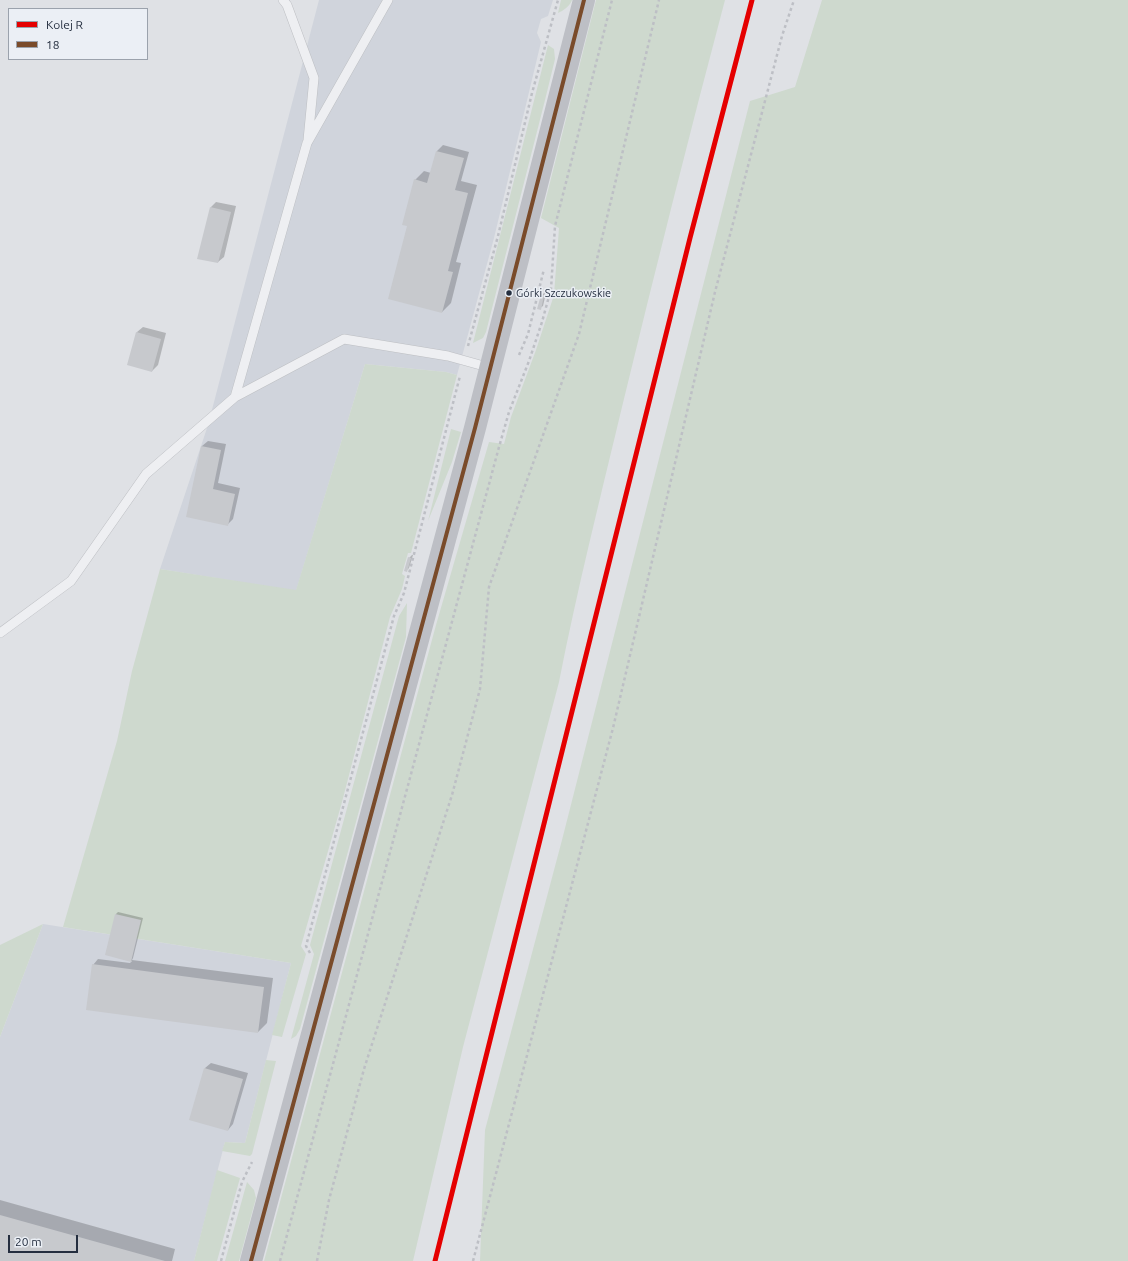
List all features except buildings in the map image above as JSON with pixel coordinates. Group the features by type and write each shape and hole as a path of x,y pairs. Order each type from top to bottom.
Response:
{"main road":[{"path":"251,1261 491,368 584,0"}],"lane":[{"path":"235,397 307,143 314,78 287,5 283,0"},
{"path":"307,143 388,0"},
{"path":"0,633 71,581 146,474 235,397 344,339 448,356 491,368"}],"path":[{"path":"309,958 310,954 306,946 394,616 404,593 464,360 498,236 532,93 558,0"},
{"path":"280,1261 499,447 546,309 551,289 556,226 612,0"},
{"path":"317,1261 329,1200 364,1069 452,795 480,689 489,587 579,334 659,0"},
{"path":"473,1261 541,1008 613,728 715,292 782,36 794,0"},
{"path":"221,1261 242,1182 255,1157"}],"shaded area":[{"path":"319,0 553,0 548,16 541,19 537,33 541,42 494,238 457,375 446,372 365,364 296,591 160,569 208,425"},
{"path":"561,0 572,0 566,8 558,13"},
{"path":"596,0 725,0 672,203 622,407 581,579 559,682 463,1047 413,1261 264,1261 436,625 489,442 504,444 511,417 536,350 554,295 559,228 541,218"},
{"path":"822,0 1128,0 1128,1261 480,1261 485,1130 562,840 750,101 795,87"},
{"path":"548,45 554,49 555,59 545,100 486,332 483,338 473,343"},
{"path":"365,364 446,372 457,375 411,553 408,553 402,574 405,576 402,589 390,617 342,802 301,946 306,954 282,1037 272,1035 291,963 63,927 117,741 132,671 160,569 296,590"},
{"path":"451,429 461,432 452,462 428,521"},
{"path":"407,603 406,637 300,1029 296,1036 291,1039 314,954 310,945 399,616"},
{"path":"43,924 291,963 245,1143 225,1142 194,1261 0,1261 0,1037"},
{"path":"43,924 0,1037 0,945"},
{"path":"266,1060 276,1061 252,1154 250,1156 222,1151 225,1142 245,1143"},
{"path":"217,1170 240,1178 217,1261 194,1261"},
{"path":"247,1182 254,1190 256,1198 239,1261 225,1261"}],"rail line":[{"name":"R","path":"435,1261 690,238 752,0"}],"transit line":[{"name":"18","path":"251,1261 475,428 584,0"}],"place":[{"name":"Górki Szczukowskie","path":"509,293"}]}
